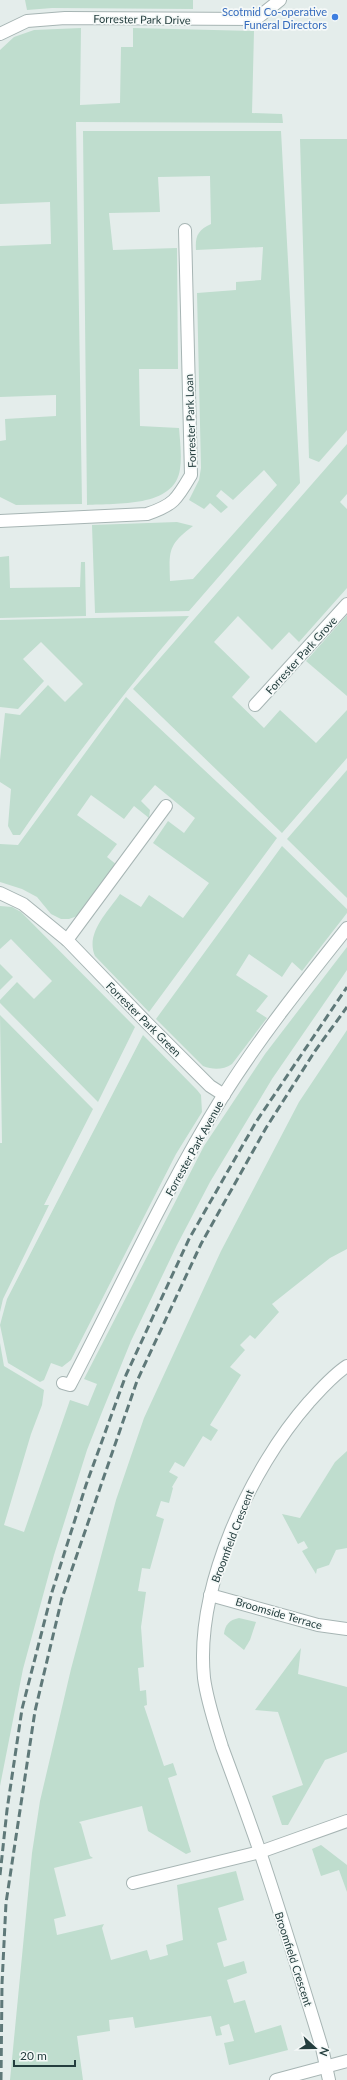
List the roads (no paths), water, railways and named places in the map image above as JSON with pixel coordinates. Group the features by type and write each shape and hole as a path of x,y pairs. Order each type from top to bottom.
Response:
{"street":[{"name":"Forrester Park Drive","path":"0,34 28,21 65,18 256,19 280,0"},
{"name":"Forrester Park Loan","path":"0,521 147,514 165,508 179,495 191,475 185,230"},
{"name":"Forrester Park Grove","path":"255,705 347,604"},
{"path":"67,940 166,806"},
{"name":"Forrester Park Green","path":"0,893 23,904 67,940 146,1023 210,1086 224,1095"},
{"name":"Forrester Park Avenue","path":"70,1386 189,1154 224,1095 289,1001 347,928"},
{"name":"Broomfield Crescent","path":"329,2080 327,2066 260,1852 217,1730 206,1693 203,1660 204,1633 210,1595 220,1563 240,1510 262,1466 296,1417 333,1377 347,1366"},
{"name":"Broomside Terrace","path":"210,1595 318,1625 347,1629"},
{"path":"133,1883 260,1852 347,1821"},
{"path":"276,2080 347,2061"}],"railway":[{"path":"0,1875 7,1810 22,1709 52,1592 86,1485 126,1375 189,1239 256,1122 347,987"},
{"path":"1,2080 2,1984 6,1903 35,1711 62,1598 137,1381 201,1244 266,1128 315,1051 347,1007"}],"place":[{"name":"Scotmid Co-operative Funeral Directors","path":"335,17"}]}
